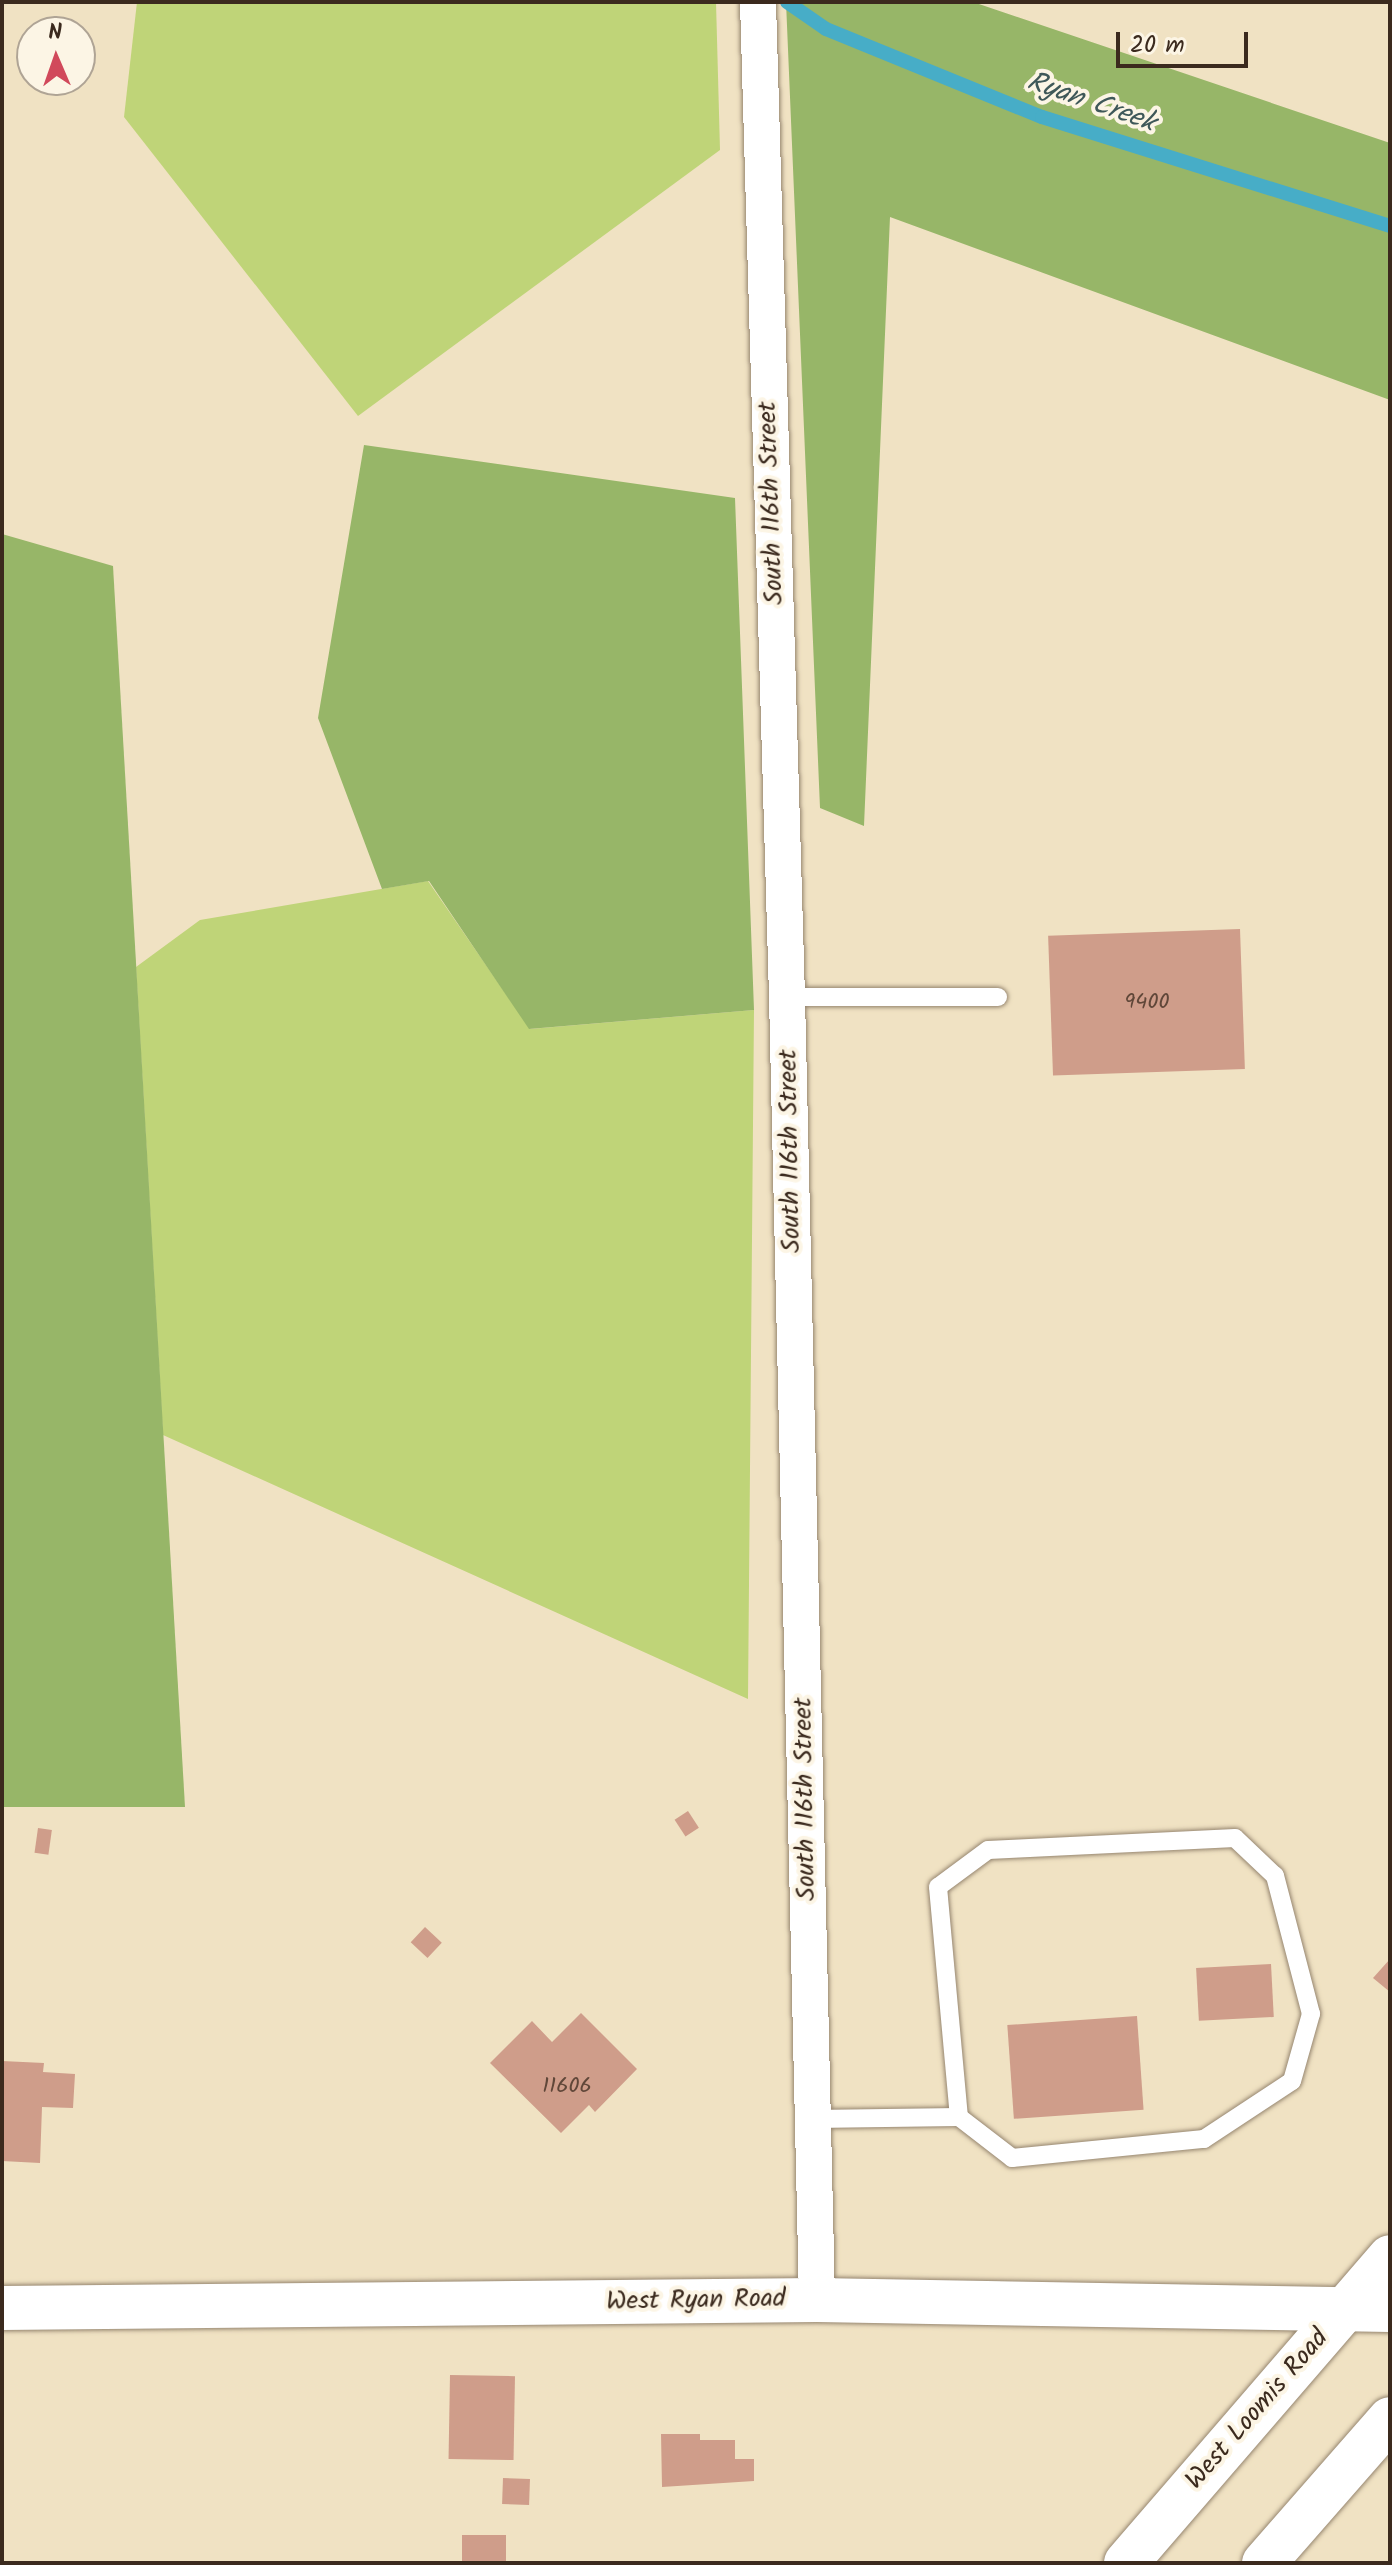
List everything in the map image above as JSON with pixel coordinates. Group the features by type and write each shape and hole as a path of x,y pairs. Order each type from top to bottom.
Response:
{"street":[{"name":"South 116th Street","path":"758,2 787,997 817,2300"},
{"name":"West Loomis Road","path":"1126,2563 1390,2257"},
{"name":"West Ryan Road","path":"2,2308 817,2300 1390,2310"},
{"path":"1264,2563 1390,2419"}],"lane":[{"path":"787,997 998,997"},
{"path":"813,2119 959,2117 1012,2158 1204,2139 1292,2081 1311,2014 1275,1876 1235,1838 988,1850 938,1887 959,2117"}],"green space":[{"path":"137,2 716,2 720,150 358,416 124,117"},
{"path":"786,2 973,2 1390,143 1390,400 890,217 864,826 820,808"},
{"path":"364,445 735,498 754,1010 529,1029 429,881 382,889 318,718"},
{"path":"2,534 113,566 185,1807 2,1807"},
{"path":"428,881 530,1029 754,1010 748,1699 163,1435 136,967 200,920"}],"building":[{"path":"1240,929 1245,1069 1053,1076 1048,936"},
{"path":"688,1811 699,1828 685,1836 675,1820"},
{"path":"38,1828 52,1830 48,1855 35,1853"},
{"path":"425,1927 442,1943 427,1958 411,1942"},
{"path":"1390,1959 1390,1992 1373,1978"},
{"path":"1271,1964 1274,2017 1199,2021 1196,1968"},
{"path":"581,2013 637,2069 595,2112 589,2105 561,2133 490,2063 532,2021 552,2042"},
{"path":"1137,2016 1144,2110 1014,2119 1007,2025"},
{"path":"2,2061 44,2063 43,2072 75,2074 73,2108 42,2107 40,2163 2,2161"},
{"path":"450,2375 515,2376 514,2460 449,2459"},
{"path":"661,2434 700,2434 700,2440 735,2440 735,2459 754,2459 754,2481 662,2487"},
{"path":"503,2478 530,2479 529,2505 502,2504"},
{"path":"462,2535 506,2535 506,2563 462,2563"}],"waterway":[{"name":"Ryan Creek","path":"787,2 826,29 1042,117 1390,226"}]}
